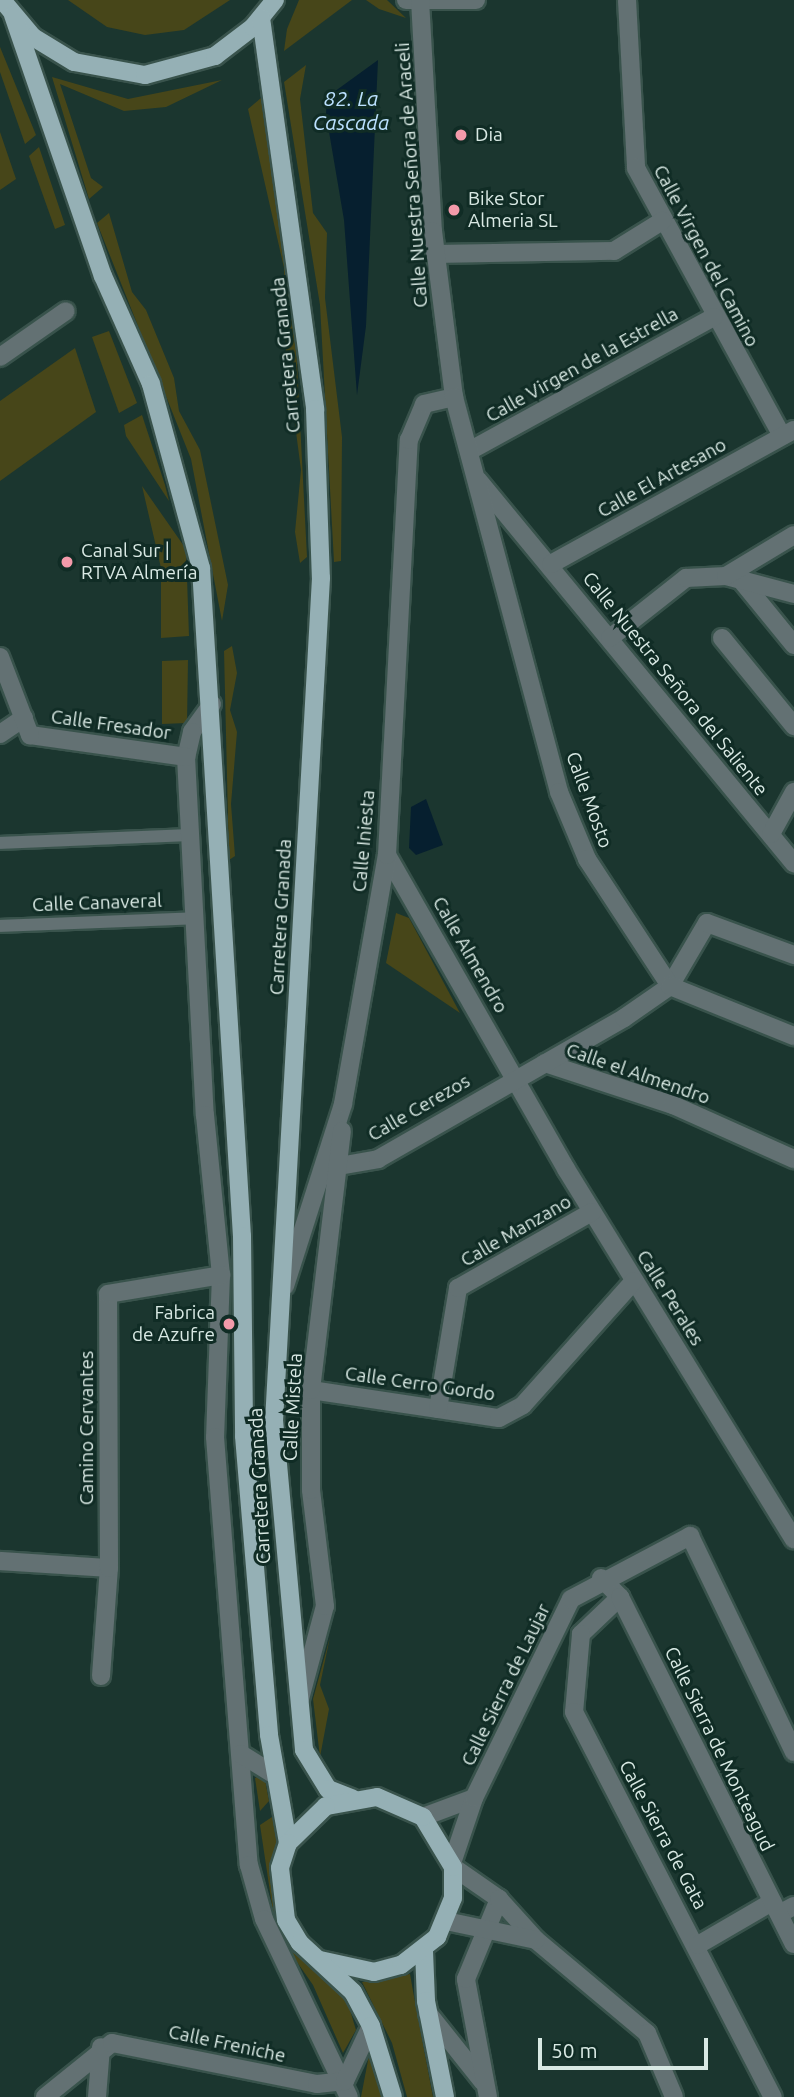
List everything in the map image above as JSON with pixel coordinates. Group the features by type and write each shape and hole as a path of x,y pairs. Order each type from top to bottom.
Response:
{"main road":[{"path":"2,0 13,15 74,62 145,75 215,56 261,18 275,0"},
{"name":"Carretera Granada","path":"13,15 177,471 201,568 212,704 217,886 242,1236 244,1437 275,1775 288,1843 279,1895 286,1920 320,1960 353,1992 371,2025 393,2097"},
{"name":"Carretera Granada","path":"261,18 315,409 321,578 274,1420 297,1709 315,1775 352,1798"},
{"name":"Carretera Granada","path":"288,1843 326,1806 352,1798 377,1797 424,1817"},
{"path":"320,1960 374,1972 424,1951 446,1921 452,1865 424,1817"},
{"path":"424,1951 428,2013 444,2097"}],"street":[{"path":"416,1 476,0"},
{"name":"Calle Virgen del Camino","path":"627,0 636,168 714,317 788,433"},
{"name":"Calle Nuestra Señora de Araceli","path":"416,1 435,254 454,397 478,480 551,564"},
{"path":"435,254 614,251 662,221"},
{"path":"0,357 66,311"},
{"name":"Calle Virgen de la Estrella","path":"471,450 714,317"},
{"name":"Calle Iniesta","path":"279,1302 344,1104 387,855 409,440 424,404 454,397"},
{"name":"Calle El Artesano","path":"551,564 788,433"},
{"name":"Calle Mosto","path":"478,480 559,792 587,859 670,986"},
{"path":"734,578 794,535"},
{"name":"Calle Nuestra Señora del Saliente","path":"551,564 794,863"},
{"path":"610,638 686,578 734,578 794,594"},
{"path":"734,578 794,645"},
{"path":"722,638 794,726"},
{"path":"0,657 27,727"},
{"name":"Carretera Granada","path":"212,704 192,732 186,757 217,1254 221,1275 215,1437 249,1865 264,1919 347,2089"},
{"name":"Calle Fresador","path":"0,734 27,727 186,757"},
{"path":"771,834 794,792"},
{"name":"Calle Almendro","path":"387,855 516,1076"},
{"path":"794,955 707,923 670,986 794,1036"},
{"name":"Calle Cerezos","path":"340,1166 378,1159 516,1076 545,1063 670,986"},
{"name":"Calle el Almendro","path":"545,1063 673,1105 794,1159"},
{"name":"Calle Perales","path":"516,1076 592,1212 793,1534"},
{"name":"Calle Mistela","path":"297,1709 326,1606 312,1514 311,1390 340,1166 344,1104"},
{"name":"Calle Manzano","path":"438,1409 458,1288 592,1212"},
{"path":"217,1254 242,1236"},
{"name":"Camino Cervantes","path":"101,1676 109,1568 108,1294 221,1275"},
{"name":"Calle Cerro Gordo","path":"311,1390 499,1418 523,1405 634,1281"},
{"name":"Calle Sierra de Laujar","path":"452,1865 474,1798 571,1599 601,1578 690,1536 794,1752"},
{"path":"0,1561 109,1568"},
{"name":"Calle Sierra de Monteagud","path":"601,1578 620,1597 782,1907 794,1944"},
{"name":"Calle Sierra de Gata","path":"620,1597 581,1634 571,1684 574,1712 698,1945 773,2097"},
{"path":"241,1754 275,1775"},
{"name":"Calle Sierra de Laujar","path":"424,1817 474,1798"},
{"path":"452,1865 499,1899 536,1940 647,2033 674,2097"},
{"path":"487,2091 466,1979 471,1954 490,1929 499,1899"},
{"path":"698,1945 782,1907"},
{"path":"446,1921 536,1940"},
{"path":"428,2013 487,2091"},
{"path":"347,2089 371,2025"},
{"name":"Calle Freniche","path":"101,2047 132,2045 347,2089"},
{"path":"45,2097 101,2047"},
{"path":"97,2097 101,2047"}],"lane":[{"path":"0,843 190,835"},
{"name":"Calle Canaveral","path":"0,926 195,918"}],"shaded area":[{"path":"68,0 230,0 184,30 145,35 107,27"},
{"path":"299,0 352,0 284,51 287,29"},
{"path":"366,0 387,0 406,18 379,9"},
{"path":"0,47 36,135 25,144 0,72"},
{"path":"306,65 300,99 313,213 327,233 325,298 342,437 341,561 334,562 320,305 284,82"},
{"path":"52,77 128,99 222,80 166,107 124,111 60,84 91,178 103,187 89,199"},
{"path":"261,98 296,344 307,557 300,563 295,532 301,470 286,356 284,268 248,109"},
{"path":"0,132 16,179 0,190"},
{"path":"39,147 65,225 55,229 29,156"},
{"path":"109,213 132,292 146,310 174,378 179,411 200,450 228,585 222,621 191,459 97,223"},
{"path":"109,331 137,403 119,413 92,337"},
{"path":"75,348 96,412 0,481 0,401"},
{"path":"142,415 169,501 126,436 124,425"},
{"path":"142,486 186,549 189,636 161,638 161,568"},
{"path":"232,646 237,673 230,710 237,732 231,804 235,856 229,860 224,651"},
{"path":"188,660 187,723 162,724 162,661"},
{"path":"396,913 409,918 460,1013 386,963"},
{"path":"330,1637 320,1685 329,1709 320,1757 313,1699"},
{"path":"264,1774 269,1801 260,1811 255,1778"},
{"path":"275,1815 282,1844 274,1892 284,1933 347,2000 356,2030 343,2053 313,1985 276,1932 260,1825"},
{"path":"410,1974 433,2097 407,2097 392,2043 362,1982"},
{"path":"370,2050 379,2081 382,2097 361,2097"}],"water":[{"name":"82. La Cascada","path":"378,60 366,326 357,395 344,220 326,114 327,97"},
{"path":"426,799 443,845 416,855 409,848 411,807"}],"place":[{"name":"Dia","path":"461,135"},
{"name":"Bike Stor Almeria SL","path":"454,210"},
{"name":"Canal Sur | RTVA Almería","path":"67,562"},
{"name":"Fabrica de Azufre","path":"229,1324"}]}
